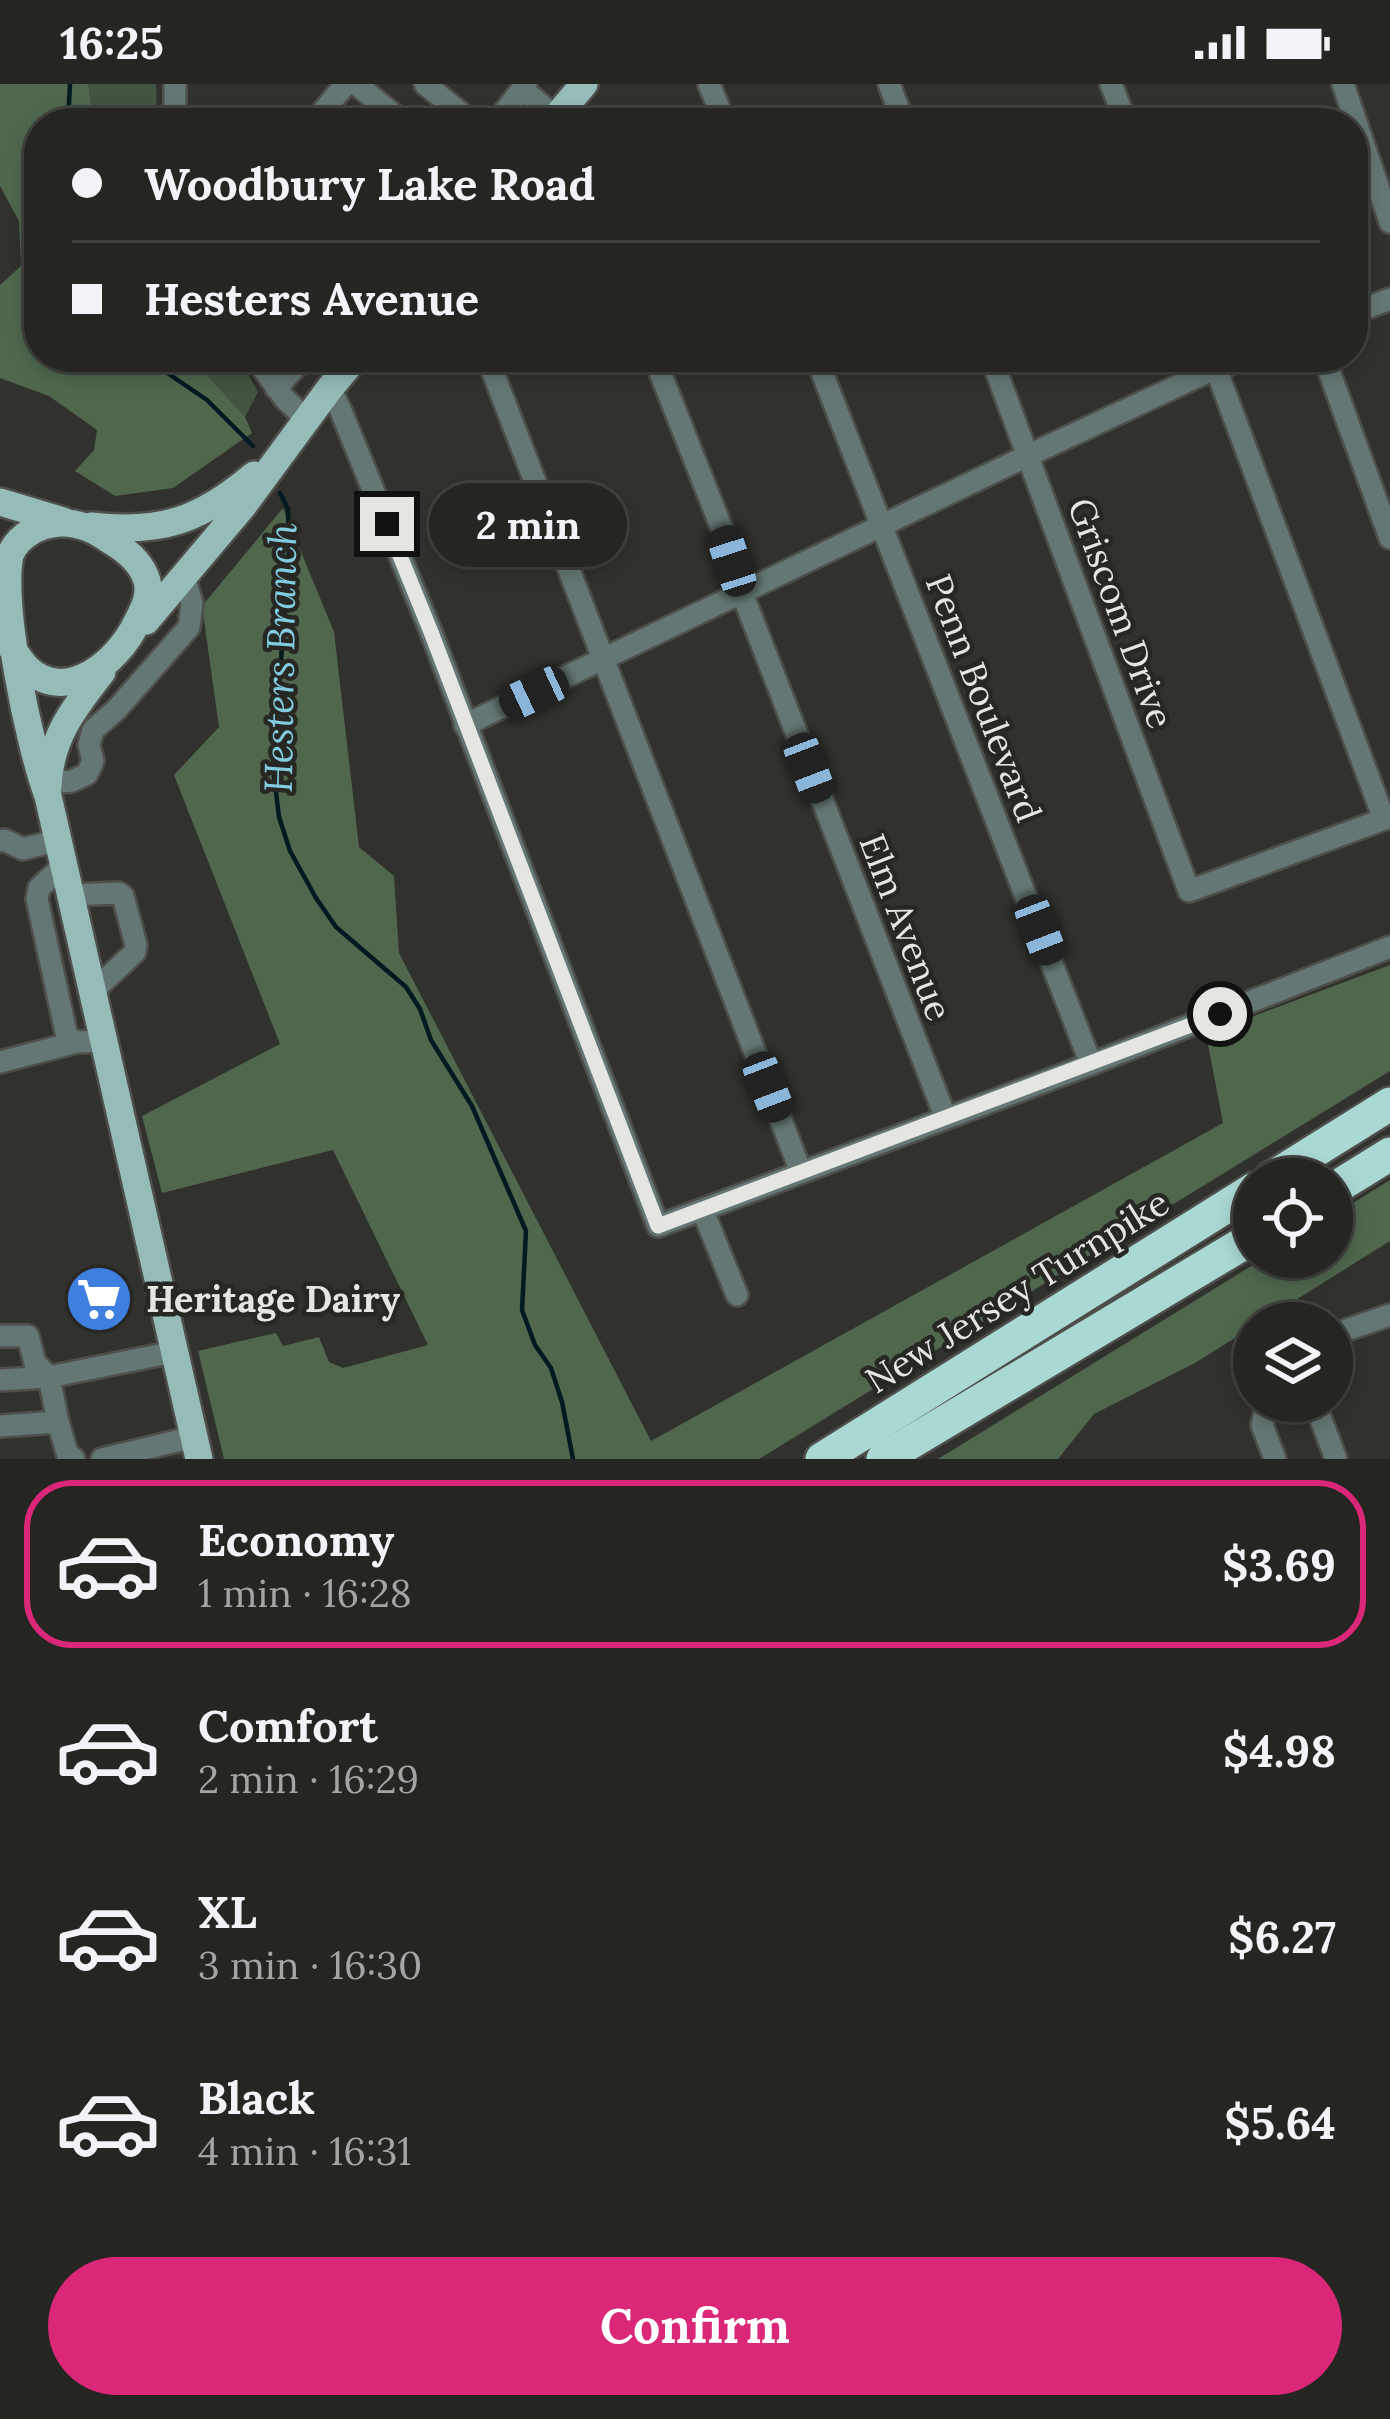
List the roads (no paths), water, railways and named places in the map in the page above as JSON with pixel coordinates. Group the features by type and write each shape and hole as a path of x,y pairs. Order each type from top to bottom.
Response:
{"highway":[{"path":"1304,1158 1390,1104"},
{"path":"1353,1177 1390,1154"},
{"name":"New Jersey Turnpike","path":"883,1459 919,1418 1233,1203"},
{"name":"New Jersey Turnpike","path":"822,1459 919,1418 1233,1248"}],"main road":[{"path":"565,108 584,84"},
{"path":"48,789 57,739 67,718 243,506 343,372"},
{"path":"196,1448 91,1041 93,991 10,646 3,604 5,573 11,551 44,524 153,528 195,515 242,486 284,450"},
{"path":"0,502 74,524 117,544 140,565 148,592 120,649 89,676 45,679 28,669 10,646"}],"street":[{"path":"356,84 386,108"},
{"path":"424,84 454,108"},
{"path":"493,84 521,91"},
{"path":"1368,157 1390,222"},
{"path":"265,372 307,419"},
{"path":"276,388 291,372"},
{"path":"493,372 801,1172"},
{"name":"Elm Avenue","path":"660,372 944,1116"},
{"name":"Penn Boulevard","path":"822,372 1091,1064"},
{"name":"Griscom Drive","path":"997,372 1189,891 1387,818"},
{"path":"465,725 1194,372"},
{"path":"1218,372 1387,818"},
{"path":"1329,372 1390,538"},
{"path":"329,388 431,632 658,1226 1390,947"},
{"path":"48,789 87,774 93,760 89,745 93,730 189,627 192,603 184,576"},
{"path":"0,842 60,853 37,899 67,1037 91,1041"},
{"path":"70,895 119,893 136,944 135,952 93,991"},
{"path":"0,1062 91,1041"},
{"path":"703,1210 737,1295"},
{"path":"1353,1328 1390,1315"},
{"path":"0,1336 28,1336 35,1363 50,1377 58,1422 68,1456 74,1459"},
{"path":"0,1380 50,1377 174,1352"},
{"path":"0,1426 58,1422"},
{"path":"1263,1422 1275,1459"},
{"path":"1322,1422 1336,1459"},
{"path":"103,1459 196,1448"}],"waterway":[{"name":"Hesters Branch","path":"69,108 70,84"},
{"name":"Hesters Branch","path":"166,372 207,400 253,446"},
{"name":"Hesters Branch","path":"280,493 288,509 289,554 273,767 279,817 290,851 316,898 336,927 406,987 431,1040 472,1106 526,1231 522,1310 535,1345 551,1368 573,1459"}],"place":[{"name":"Heritage Dairy","path":"99,1299"}]}
